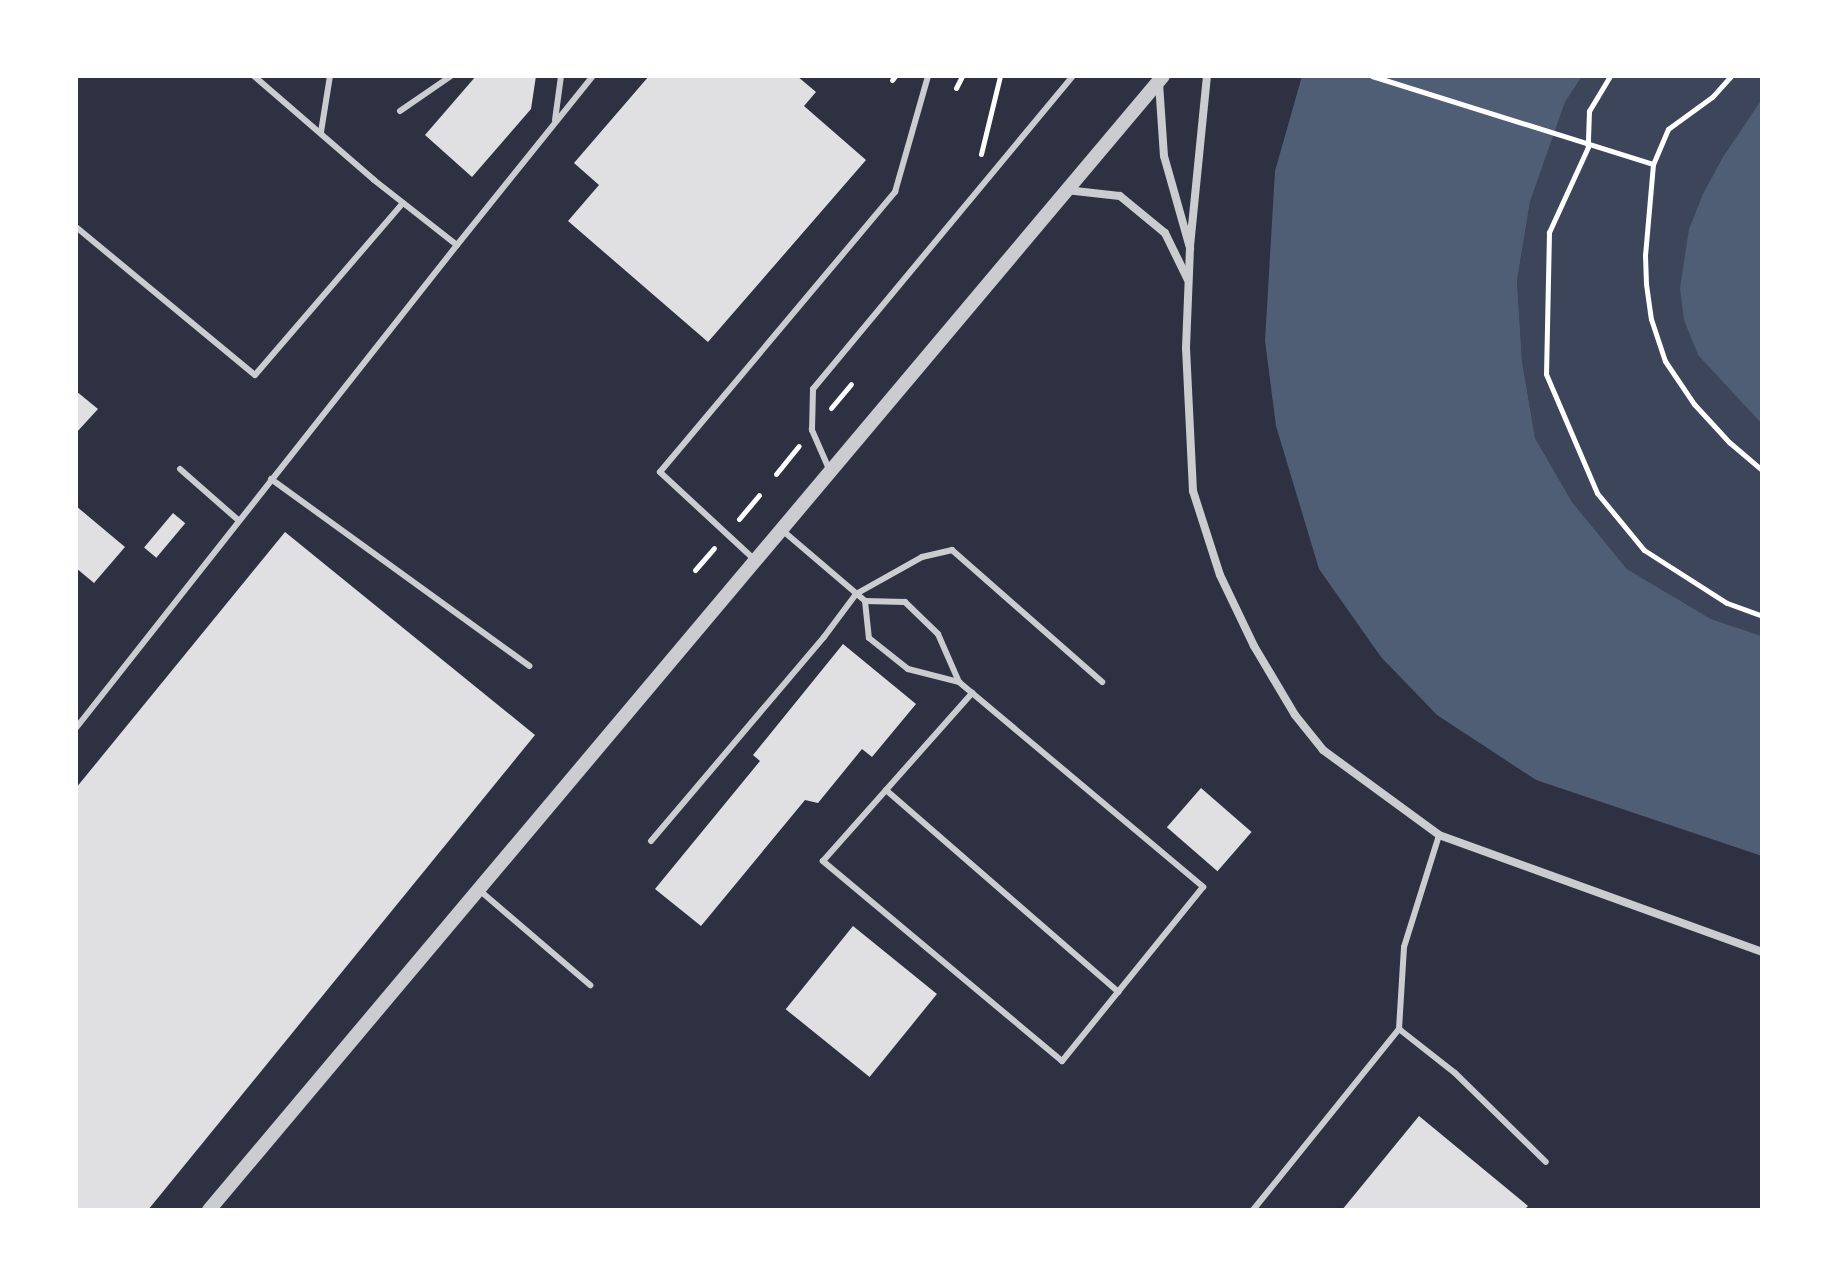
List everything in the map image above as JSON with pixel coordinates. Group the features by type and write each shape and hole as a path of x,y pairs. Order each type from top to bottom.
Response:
{"street":[{"path":"1207,76 1190,248 1186,348 1193,491 1220,575 1254,646 1295,715 1323,750 1439,835 1762,952"},
{"path":"1158,78 1164,156 1190,248"},
{"path":"209,1210 831,472 1158,78"},
{"path":"1066,190 1120,196 1165,233 1189,280"}],"lane":[{"path":"254,76 457,245"},
{"path":"321,132 330,76"},
{"path":"400,111 451,76"},
{"path":"554,124 561,76"},
{"path":"76,728 593,76"},
{"path":"756,561 660,472 895,192 928,76"},
{"path":"831,472 812,430 813,389 1073,76"},
{"path":"76,227 255,375 403,203"},
{"path":"180,469 238,520"},
{"path":"271,479 529,666"},
{"path":"782,530 865,601 905,602 938,634 959,682"},
{"path":"651,841 824,637 856,594 922,557 952,550 1102,682"},
{"path":"865,601 869,638 908,669 959,682 1203,887 1062,1061 823,861 972,693"},
{"path":"886,790 1118,992"},
{"path":"1253,1210 1399,1029 1404,947 1439,835"},
{"path":"478,889 590,985"},
{"path":"1399,1029 1455,1073 1546,1162"}],"path":[{"path":"956,88 962,76"},
{"path":"979,163 1000,76"},
{"path":"1372,76 1588,147 1653,164"},
{"path":"1610,76 1589,111 1588,147 1549,232 1546,374 1597,493 1644,550 1727,603 1762,616"},
{"path":"1731,76 1712,97 1668,129 1653,164 1646,284 1651,319 1665,361 1694,404 1729,442 1762,470"}],"shaded area":[{"path":"1302,76 1582,76 1565,102 1530,202 1517,281 1522,361 1535,438 1572,502 1627,569 1711,619 1762,636 1762,856 1536,780 1437,715 1381,657 1319,569 1276,426 1265,341 1275,171"},
{"path":"1582,76 1762,76 1762,636 1711,619 1627,569 1572,502 1535,438 1522,361 1517,281 1530,202 1565,101"},
{"path":"1762,99 1762,424 1698,355 1684,320 1680,288 1689,229 1703,194 1723,157"}],"building":[{"path":"476,76 536,76 531,109 472,177 425,135"},
{"path":"649,76 797,76 816,92 804,106 866,160 708,342 568,221 599,185 574,163"},
{"path":"76,391 98,409 76,433"},
{"path":"76,506 125,547 94,583 76,568"},
{"path":"173,513 185,523 156,558 144,547"},
{"path":"285,532 535,735 148,1210 76,1210 76,788"},
{"path":"843,644 916,704 872,757 862,749 818,803 805,800 701,926 655,889 760,761 753,755"},
{"path":"1201,788 1252,832 1217,871 1167,827"},
{"path":"853,926 937,994 870,1077 786,1009"},
{"path":"1419,1116 1528,1206 1524,1210 1342,1210"}]}
